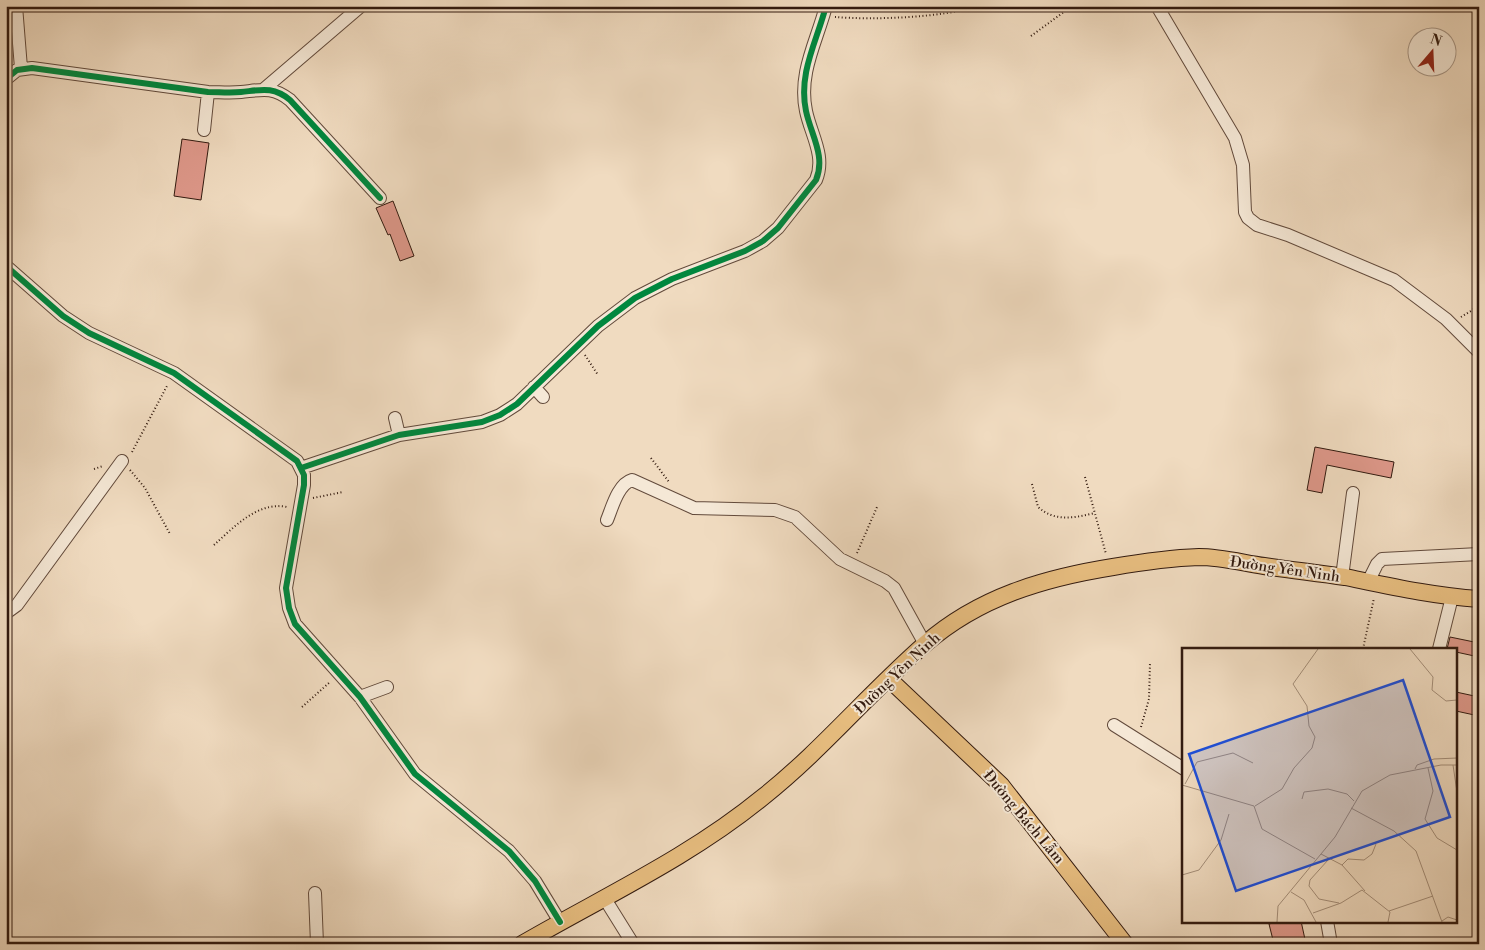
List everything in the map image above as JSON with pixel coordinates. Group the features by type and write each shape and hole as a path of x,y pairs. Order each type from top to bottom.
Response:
{"main road":[{"name":"Đường Yên Ninh","path":"522,944 605,899 727,825 765,796 925,644 962,616 996,598 1064,575 1166,559 1202,557 1342,577 1452,597 1479,599"},
{"name":"Đường Bách Lẫm","path":"890,679 1001,785 1125,944"}],"street":[{"path":"16,6 21,68"},
{"path":"264,88 361,6"},
{"path":"1157,6 1235,138 1243,165 1245,212 1248,218 1257,225 1288,235 1394,280 1450,323 1479,352"},
{"path":"301,468 399,435 492,419 539,392 578,345 620,308 652,288 763,241 778,228 816,180 821,167 806,111 804,83 808,62 824,11"},
{"path":"6,79 21,68 32,68 208,92 230,92 264,88 277,91 290,100 380,198"},
{"path":"204,130 208,92"},
{"path":"6,266 51,307 77,326 174,373 293,458 301,468 304,479 286,588 289,608 300,631 360,697 415,774 509,851 535,882 560,922"},
{"path":"395,418 399,435"},
{"path":"6,613 17,605 122,461"},
{"path":"606,520 621,488 626,482 632,480 694,508 775,510 788,513 805,524 834,554 852,566 884,581 894,588 925,644"},
{"path":"1342,577 1353,493"},
{"path":"1372,583 1377,564 1382,559 1479,554"},
{"path":"1439,648 1452,597"},
{"path":"360,697 387,686"},
{"path":"1114,725 1182,767"},
{"path":"315,893 317,944"},
{"path":"605,899 633,944"},
{"path":"1327,922 1331,944"}],"path":[{"path":"824,11 852,18 931,14 962,11 977,6"},
{"path":"1031,36 1072,6"},
{"path":"1450,323 1479,306"},
{"path":"578,345 598,375"},
{"path":"94,469 122,461 136,446 174,373"},
{"path":"122,461 145,488 170,534"},
{"path":"1084,477 1109,568"},
{"path":"1032,484 1038,507 1049,514 1067,518 1095,512"},
{"path":"214,545 241,522 265,508 301,506 343,492"},
{"path":"852,566 877,507"},
{"path":"1363,648 1372,583"},
{"path":"1138,739 1149,699 1150,663"},
{"path":"302,707 339,674"}],"building":[{"path":"182,139 209,143 201,200 174,196"},
{"path":"393,201 414,256 400,261 390,234 388,235 376,208"},
{"path":"1315,447 1394,462 1391,478 1327,465 1322,493 1307,490"},
{"path":"1450,637 1479,643 1479,657 1458,652 1458,648 1447,648"},
{"path":"1458,692 1479,697 1479,716 1458,711"},
{"path":"1277,922 1301,922 1306,944 1274,944 1269,924"}],"cycle path":[{"path":"301,468 399,435 482,422 500,415 517,404 598,326 635,298 672,279 745,251 763,241 778,228 816,180 819,171 819,154 806,111 804,83 806,70 826,6"},
{"path":"6,79 17,70 32,68 208,92 272,91 290,100 380,198"},
{"path":"6,266 63,316 89,333 174,373 297,461 304,475 304,485 286,588 289,608 295,624 360,697 415,774 509,851 535,881 560,922"}]}
